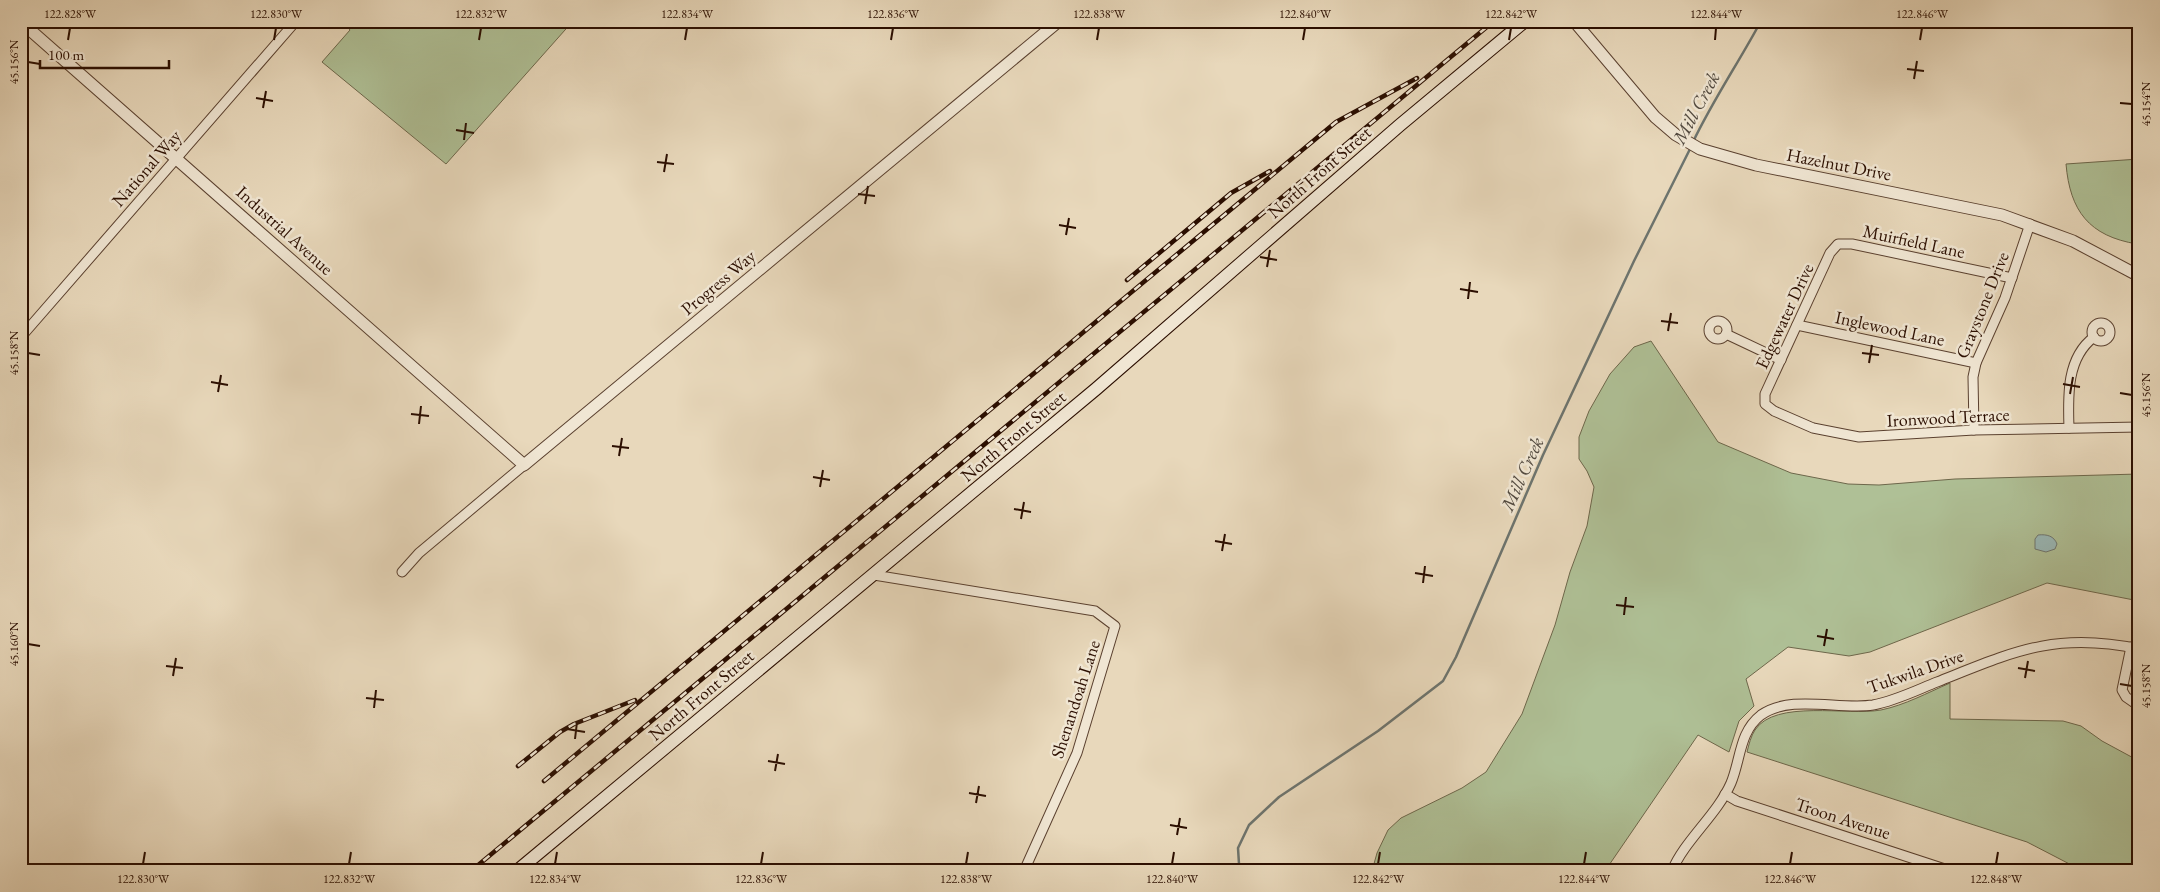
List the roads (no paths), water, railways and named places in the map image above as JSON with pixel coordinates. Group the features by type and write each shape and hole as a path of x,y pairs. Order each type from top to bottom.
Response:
{"main road":[{"name":"North Front Street","path":"517,871 1103,383 1400,125 1525,21"}],"street":[{"name":"National Way","path":"21,337 296,21"},
{"name":"Progress Way","path":"402,572 419,553 1059,21"},
{"name":"Hazelnut Drive","path":"1574,21 1655,118 1683,139 1700,148 1756,165 1986,211 2030,224 2085,246 2139,276"},
{"name":"Industrial Avenue","path":"21,22 524,465"},
{"name":"Graystone Drive","path":"1974,430 1973,378 1976,363 2002,307 2030,224"},
{"name":"Muirfield Lane","path":"1838,244 1852,244 2012,278"},
{"name":"Edgewater Drive","path":"1765,404 1766,394 1781,360 1830,253 1838,244"},
{"name":"Inglewood Lane","path":"1797,325 1976,363"},
{"path":"1726,334 1781,360"},
{"path":"2069,428 2068,388 2071,374 2085,344 2094,337"},
{"name":"Ironwood Terrace","path":"1765,404 1799,424 1825,432 1876,438 1974,430 2139,427"},
{"name":"Shenandoah Lane","path":"874,574 1095,611 1115,626 1077,753 1024,871"},
{"name":"Tukwila Drive","path":"1672,871 1725,794 1736,769 1748,728 1760,716 1780,706 1857,706 1881,703 2002,656 2043,645 2085,642 2135,648"},
{"path":"2135,648 2122,690 2126,697 2139,706"},
{"name":"Troon Avenue","path":"1725,794 1737,801 1951,871"}],"water":[{"path":"2038,535 2052,537 2057,544 2055,549 2046,552 2035,549 2035,539"}],"waterway":[{"name":"Mill Creek","path":"1693,142 1761,21"},
{"name":"Mill Creek","path":"1242,871 1239,864 1238,848 1249,825 1279,797 1378,731 1443,681 1456,657 1543,455 1634,261 1691,147"}],"railway":[{"path":"471,871 1494,21"},
{"path":"544,781 1336,122 1417,78"},
{"path":"1127,280 1231,193 1270,171"},
{"path":"518,766 560,732 574,724 635,700"}]}
